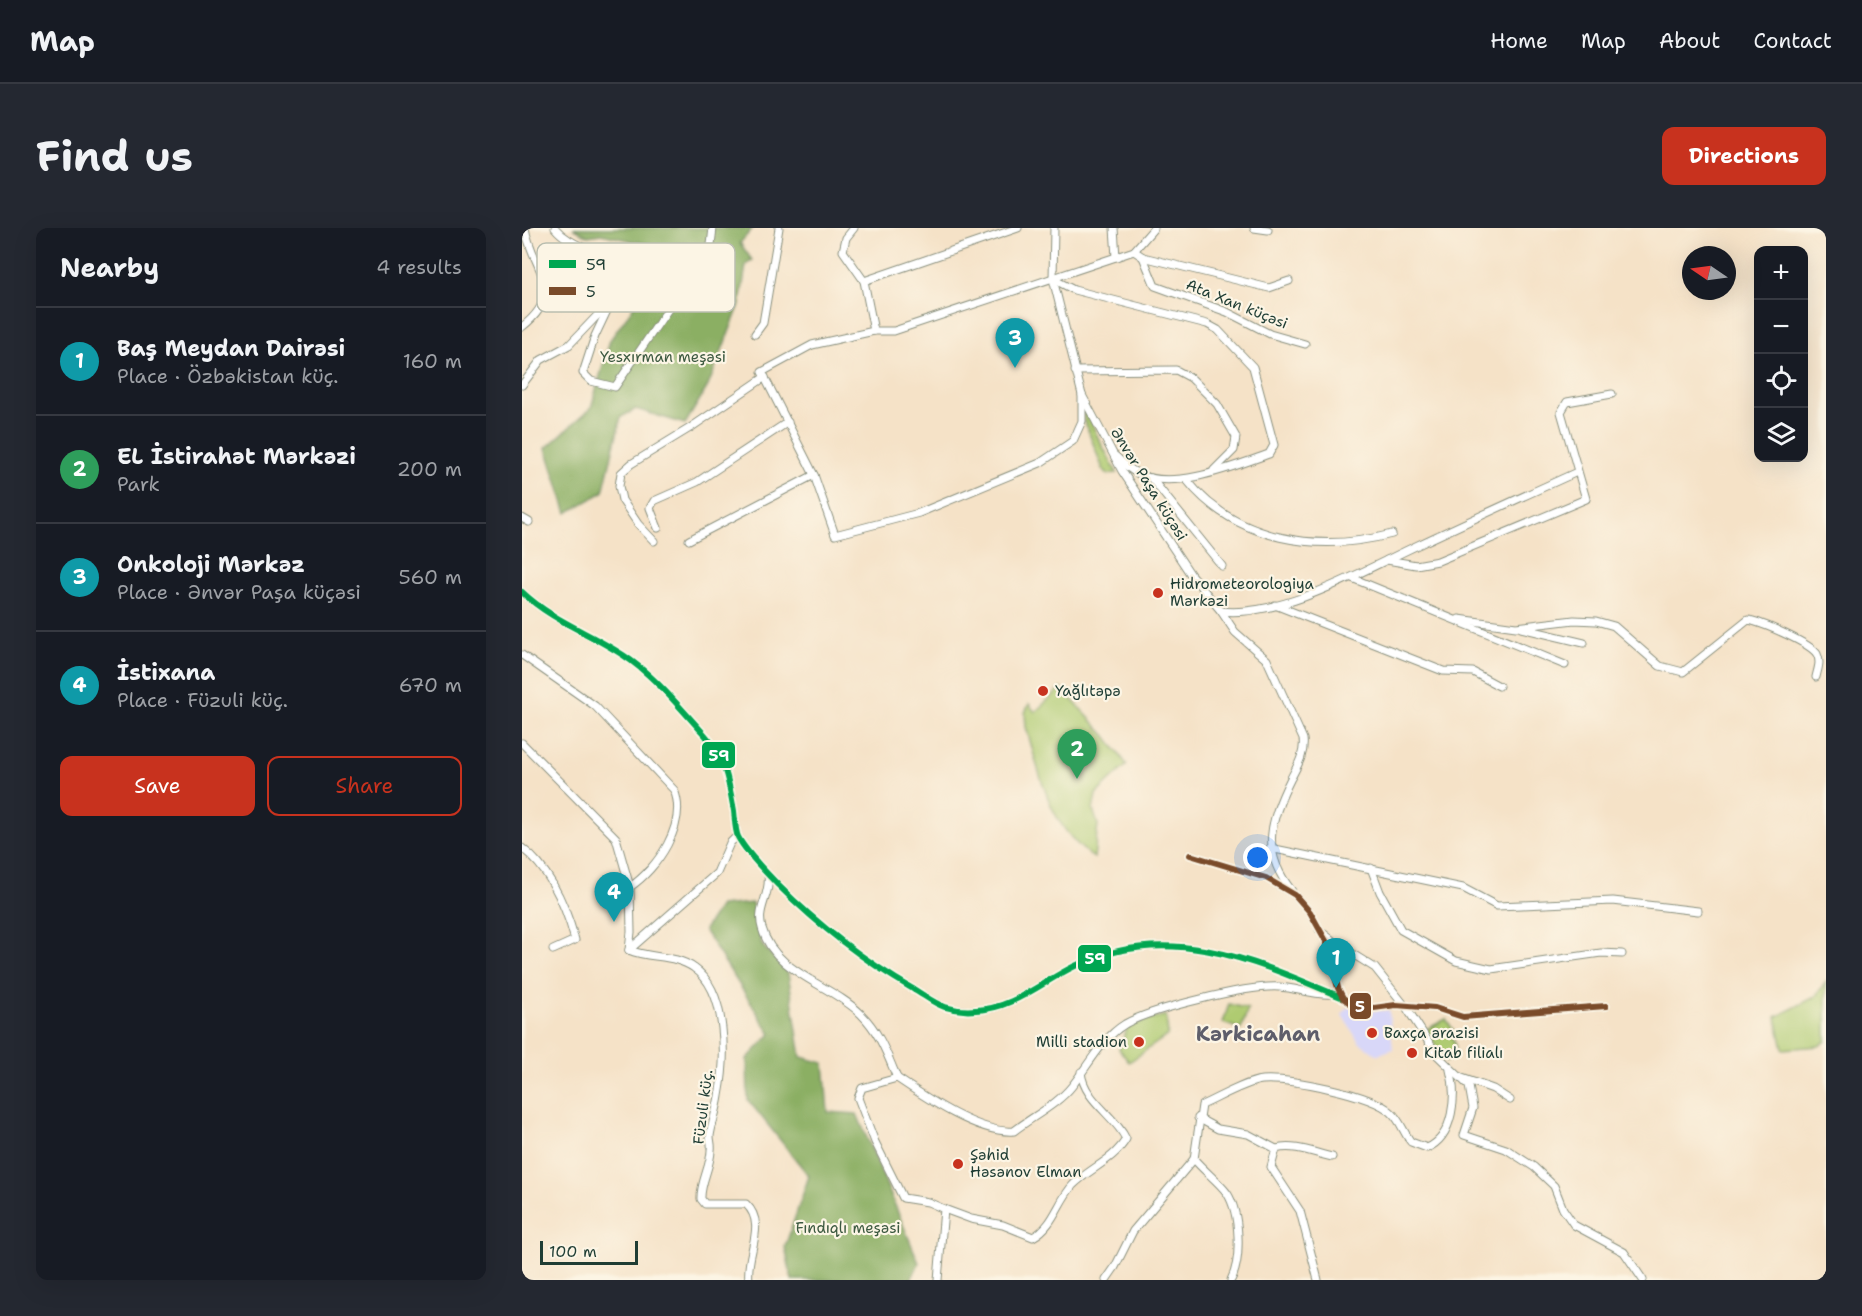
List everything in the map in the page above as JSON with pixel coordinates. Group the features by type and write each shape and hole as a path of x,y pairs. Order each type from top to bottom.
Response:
{"street":[{"path":"525,228 537,259"},
{"path":"555,228 578,243"},
{"path":"712,243 714,228"},
{"path":"755,334 762,323 779,228"},
{"path":"854,228 846,238 843,251 864,281 874,331"},
{"path":"864,281 1018,228"},
{"name":"Ənvər Paşa küçəsi","path":"1054,228 1053,279 1082,395 1109,450 1191,575 1221,611 1227,623 1250,643 1273,669 1304,739 1300,760 1278,807 1270,848"},
{"path":"1114,228 1116,257"},
{"path":"1082,395 1082,421 1073,441 1040,463 919,513 835,535 814,475 762,372 812,345 874,331 894,331 1134,251 1154,228"},
{"path":"1254,228 1268,230"},
{"path":"1134,251 1143,257 1269,288 1289,281"},
{"name":"Ata Xan küçəsi","path":"1143,257 1155,286 1227,312 1270,334 1305,344"},
{"path":"1053,279 1074,290 1207,324 1218,330 1253,367 1274,446 1269,454 1186,479 1151,478 1138,474 1109,450"},
{"path":"522,327 537,312"},
{"path":"522,385 541,360 569,345 601,312"},
{"path":"606,312 595,336 583,374 591,381 615,387 666,312"},
{"path":"1075,371 1176,370 1191,378 1217,404 1236,436 1234,450 1212,472"},
{"path":"654,541 638,524 622,500 619,486 621,473 631,464 690,428 765,377"},
{"path":"1386,560 1416,565 1438,561 1586,499 1576,472 1561,412 1567,402 1612,394"},
{"path":"658,528 650,508 654,501 697,482 788,422"},
{"path":"1221,611 1238,613 1275,605 1352,578 1576,472"},
{"path":"689,540 814,475"},
{"path":"1151,478 1222,566"},
{"path":"1186,479 1206,501 1232,519 1284,540 1322,543 1392,534"},
{"path":"1352,578 1459,619 1565,664"},
{"path":"522,592 556,619 582,630 626,657 708,739 723,763 738,836 768,874 809,915 864,960 944,1007 987,1009 1012,1001 1077,965 1127,946 1148,945 1192,948 1244,959 1306,981 1349,1003 1364,1007 1435,1008 1463,1017 1606,1006"},
{"path":"1275,605 1443,670 1473,672 1499,686"},
{"path":"1459,619 1516,627 1584,643"},
{"path":"1516,627 1574,620 1596,621 1614,626 1660,666 1683,672 1748,620 1759,622 1815,651 1820,662 1816,677"},
{"path":"522,655 595,706 674,790 677,810 668,844 643,878 630,887"},
{"path":"522,742 616,838 630,887 632,932 629,950"},
{"path":"629,950 717,873 730,843 738,836"},
{"path":"522,848 534,858 549,878 572,928 575,940 553,950"},
{"path":"1343,998 1338,988 1326,941 1310,912 1282,879 1272,861 1270,848 1463,888 1497,906 1613,901 1698,910"},
{"path":"1190,855 1266,878 1295,895"},
{"path":"1371,868 1380,892 1401,930 1456,961 1491,969 1601,953 1622,954"},
{"path":"768,874 769,890 759,912 766,941 786,964 859,1012 879,1033 897,1078 951,1110 992,1129 1006,1132 1014,1131 1071,1088 1081,1072 1111,1036 1125,1024 1209,996 1278,987 1306,993 1335,994"},
{"path":"1319,930 1376,968 1406,1007 1437,1055 1469,1086 1473,1100 1464,1134 1506,1149 1541,1172 1554,1186 1563,1209 1574,1225 1624,1252 1643,1280"},
{"name":"Füzuli küç.","path":"629,950 641,956 678,960 694,967 706,979 716,995 722,1066 720,1095 710,1136 711,1149 701,1194 705,1203 741,1203 752,1210 757,1229 749,1280"},
{"path":"1106,1280 1133,1231 1194,1159 1198,1118 1202,1105 1260,1080 1307,1083 1369,1098 1381,1104 1401,1122 1411,1142 1422,1148 1430,1148 1450,1120 1453,1110 1454,1096 1450,1070"},
{"path":"897,1078 869,1084 858,1092 861,1108 875,1142 903,1198 928,1202 971,1219 1004,1226 1033,1237 1042,1232 1074,1183 1113,1155 1126,1139 1098,1106 1082,1081 1081,1072"},
{"path":"1462,1078 1486,1086 1510,1100"},
{"path":"1198,1118 1218,1129 1248,1134 1276,1149 1298,1148 1332,1157"},
{"path":"1276,1149 1272,1167 1300,1211 1318,1280"},
{"path":"1194,1159 1227,1194 1233,1209 1237,1243 1236,1265 1231,1280"},
{"path":"939,1280 944,1209"}],"shaded area":[{"name":"Baxça ərazisi","path":"1349,1006 1373,1011 1389,1010 1393,1049 1377,1055 1359,1042 1342,1015"}],"green space":[{"name":"Yesxırman meşəsi","path":"573,228 753,228 740,243 752,260 746,265 740,304 708,386 685,424 636,409 621,417 603,492 567,513 546,448 591,408 610,340 630,312 735,312 735,243 642,243 601,234 588,236"},
{"path":"1084,405 1098,438 1117,473 1108,474 1103,469 1084,420"},
{"path":"1061,688 1106,736 1127,765 1096,794 1093,810 1098,824 1094,858 1078,845 1056,816 1042,782 1026,727 1025,713 1029,704 1035,712"},
{"name":"Fındıqlı meşəsi","path":"752,903 762,945 788,973 801,1057 824,1063 828,1112 857,1114 919,1263 911,1280 792,1280 785,1247 809,1176 748,1100 747,1059 771,1034 704,930 720,906"},
{"path":"1826,982 1826,1041 1819,1046 1783,1049 1776,1017 1815,997"},
{"path":"1229,1004 1248,1009 1241,1029 1223,1023"},
{"name":"Milli stadion","path":"1166,1015 1168,1035 1129,1062 1119,1049 1128,1026"},
{"path":"1446,1019 1455,1033 1452,1037 1455,1046 1453,1057 1446,1062 1425,1030"}],"transit line":[{"name":"59","path":"522,592 545,611 623,655 656,682 712,743 722,761 728,780 738,837 756,862 794,900 842,942 937,1004 960,1010 1003,1005 1075,966 1110,953 1144,947 1178,947 1211,951 1278,971 1343,998"},
{"name":"5","path":"1190,855 1266,878 1295,895 1310,912 1326,941 1338,988 1343,998 1353,1005 1374,1008 1396,1005 1435,1008 1463,1017 1606,1006"}],"place":[{"name":"Onkoloji Mərkəz","path":"1015,368"},
{"name":"Hidrometeorologiya Mərkəzi","path":"1158,593"},
{"name":"Yağlıtəpə","path":"1043,691"},
{"name":"EL İstirahət Mərkəzi","path":"1077,779"},
{"name":"İstixana","path":"614,922"},
{"name":"Baş Meydan Dairəsi","path":"1336,988"},
{"name":"Baxça ərazisi","path":"1372,1033"},
{"name":"Milli stadion","path":"1139,1042"},
{"name":"Kitab filialı","path":"1412,1053"},
{"name":"Şəhid Həsənov Elman","path":"958,1164"}],"district":[{"name":"Kərkicahan","path":"1258,1034"}]}
